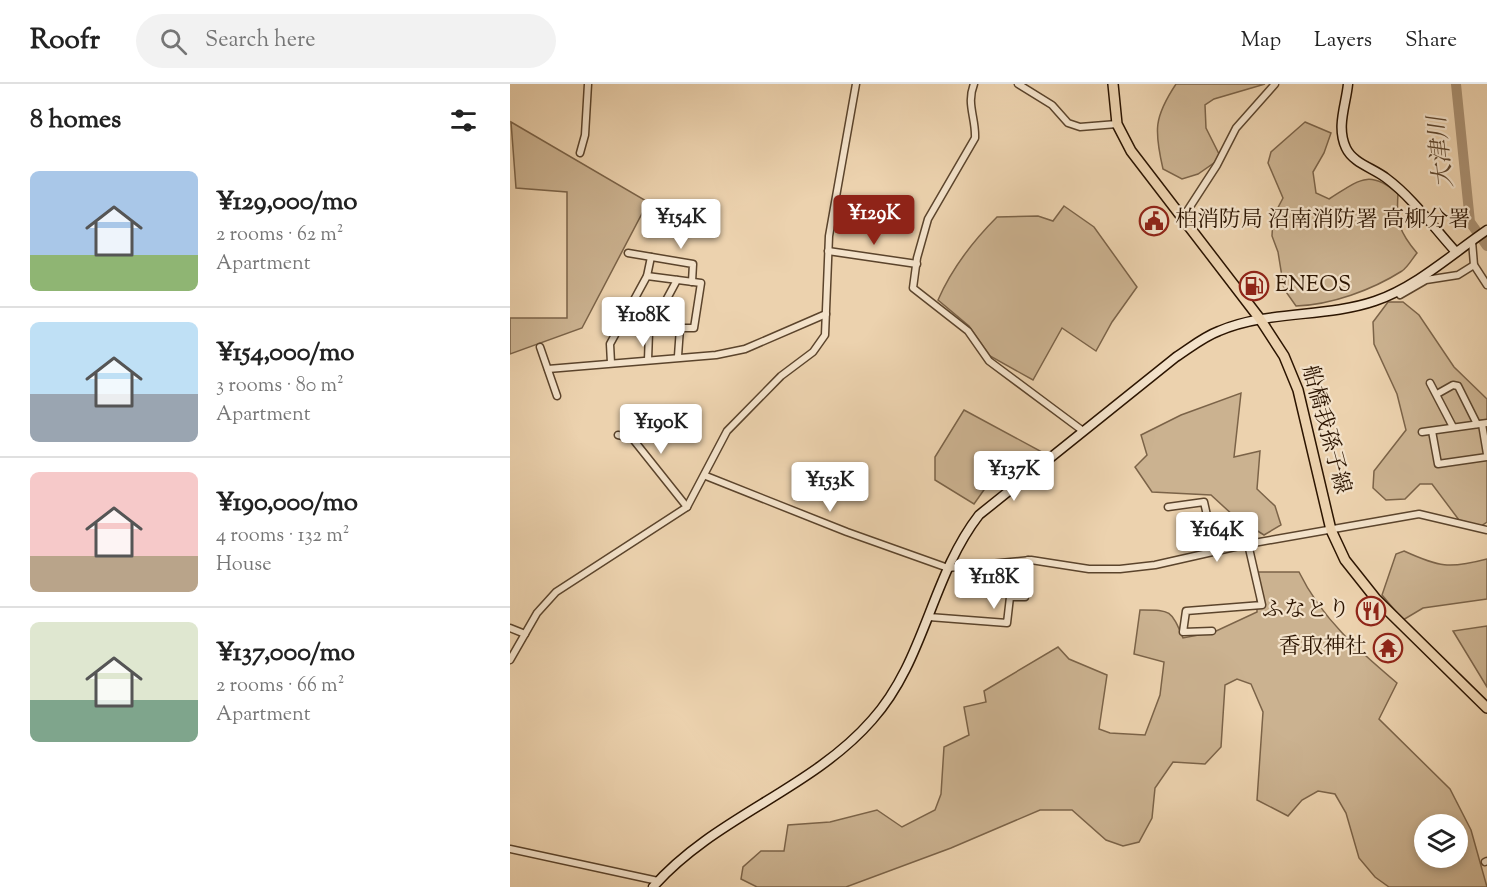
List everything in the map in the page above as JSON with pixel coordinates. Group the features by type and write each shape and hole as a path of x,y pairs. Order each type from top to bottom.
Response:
{"main road":[{"name":"船橋我孫子線","path":"1113,84 1117,124 1131,151 1260,320 1284,356 1298,390 1331,530 1345,560 1364,587 1487,708"}],"street":[{"path":"580,153 588,113 588,84"},
{"path":"510,660 537,613 556,592 687,507 706,476 727,431 781,376 821,344 825,336 828,251 856,84"},
{"path":"974,84 969,103 976,128 975,138 962,165 932,212 920,244 914,288 968,331 989,361 1083,431"},
{"path":"1018,84 1052,105 1068,123 1080,128 1117,124"},
{"path":"1182,219 1217,165 1236,128 1275,84"},
{"path":"1348,84 1341,128 1346,149 1355,160 1386,178 1407,197 1456,252"},
{"path":"510,849 655,884 695,848 812,772 852,742 881,709 902,678 948,568 963,538 979,515 1176,357 1210,335 1260,320 1359,306 1397,291 1487,230"},
{"path":"1473,240 1474,265 1487,285"},
{"path":"828,251 917,264"},
{"path":"628,253 693,264 692,282"},
{"path":"610,363 610,344 647,276 651,257"},
{"path":"1397,291 1400,295 1426,280 1458,275 1474,265"},
{"path":"647,276 701,283 694,328 680,328 678,356"},
{"path":"648,360 649,332 677,280"},
{"path":"548,369 678,356 716,355 745,349 826,314"},
{"path":"540,347 557,396"},
{"path":"1430,383 1453,427"},
{"path":"1432,431 1438,464 1487,456 1482,424 1458,386 1453,385 1437,394"},
{"path":"1422,432 1482,424"},
{"path":"618,435 632,438 687,507"},
{"path":"706,476 869,541 948,568 1028,560 1089,569 1120,569 1174,561 1248,544 1419,514 1487,530"},
{"path":"1168,507 1204,502 1215,551"},
{"path":"1212,632 1183,632 1186,611 1262,605 1248,544"},
{"path":"929,617 1007,623 1010,597 1025,597 1028,560"},
{"path":"510,628 525,634"}],"shaded area":[{"path":"1176,84 1265,84 1214,99 1205,105 1206,128 1221,158 1198,174 1182,179 1163,169 1157,134 1163,106"},
{"path":"511,122 648,202 582,328 510,354 510,318 567,318 567,192 516,188"},
{"path":"1305,122 1331,133 1324,153 1313,172 1316,193 1329,199 1356,183 1371,179 1388,186 1398,194 1400,226 1406,239 1417,253 1402,271 1365,290 1323,303 1296,306 1284,289 1278,252 1272,236 1273,217 1283,198 1268,163 1271,152"},
{"path":"1064,206 1094,227 1137,287 1112,322 1096,351 1062,328 1033,380 990,356 969,326 938,300 963,256 997,217 1038,216 1053,221"},
{"path":"1388,302 1403,302 1419,315 1454,367 1487,399 1487,522 1481,526 1459,520 1432,484 1420,484 1405,499 1386,500 1373,488 1374,471 1406,430 1397,394 1374,344 1373,322"},
{"path":"1241,393 1234,457 1260,451 1257,489 1275,506 1281,525 1264,535 1235,517 1211,495 1152,492 1135,467 1147,455 1141,435 1181,415"},
{"path":"964,410 1042,452 1003,463 974,504 935,480 935,457"},
{"path":"1404,551 1444,565 1487,559 1487,599 1423,608 1403,620 1382,595 1396,554"},
{"path":"1257,572 1299,572 1319,605 1342,633 1397,683 1379,719 1450,789 1463,814 1414,814 1414,868 1468,868 1468,824 1487,887 1389,887 1375,877 1359,858 1346,813 1335,794 1318,791 1302,800 1288,816 1257,800 1263,712 1251,684 1237,679 1225,685 1221,747 1205,764 1173,762 1155,788 1152,818 1139,842 1123,846 1106,840 1072,810 1040,810 951,848 846,887 757,887 741,879 743,867 761,851 784,851 788,825 830,822 877,810 902,827 935,810 941,794 944,747 969,735 964,707 986,702 984,691 1058,647 1069,659 1107,675 1099,729 1110,733 1145,735 1160,695 1164,662 1134,654 1140,610 1158,610 1168,613 1175,621 1183,638 1214,632 1257,612"},
{"path":"1487,626 1487,687 1453,631"}],"waterway":[{"name":"大津川","path":"1456,84 1470,222 1487,246"}],"place":[{"name":"柏消防局 沼南消防署 高柳分署","path":"1154,221"},
{"name":"ENEOS","path":"1254,286"},
{"name":"ふなとり","path":"1371,611"},
{"name":"香取神社","path":"1388,648"}]}
